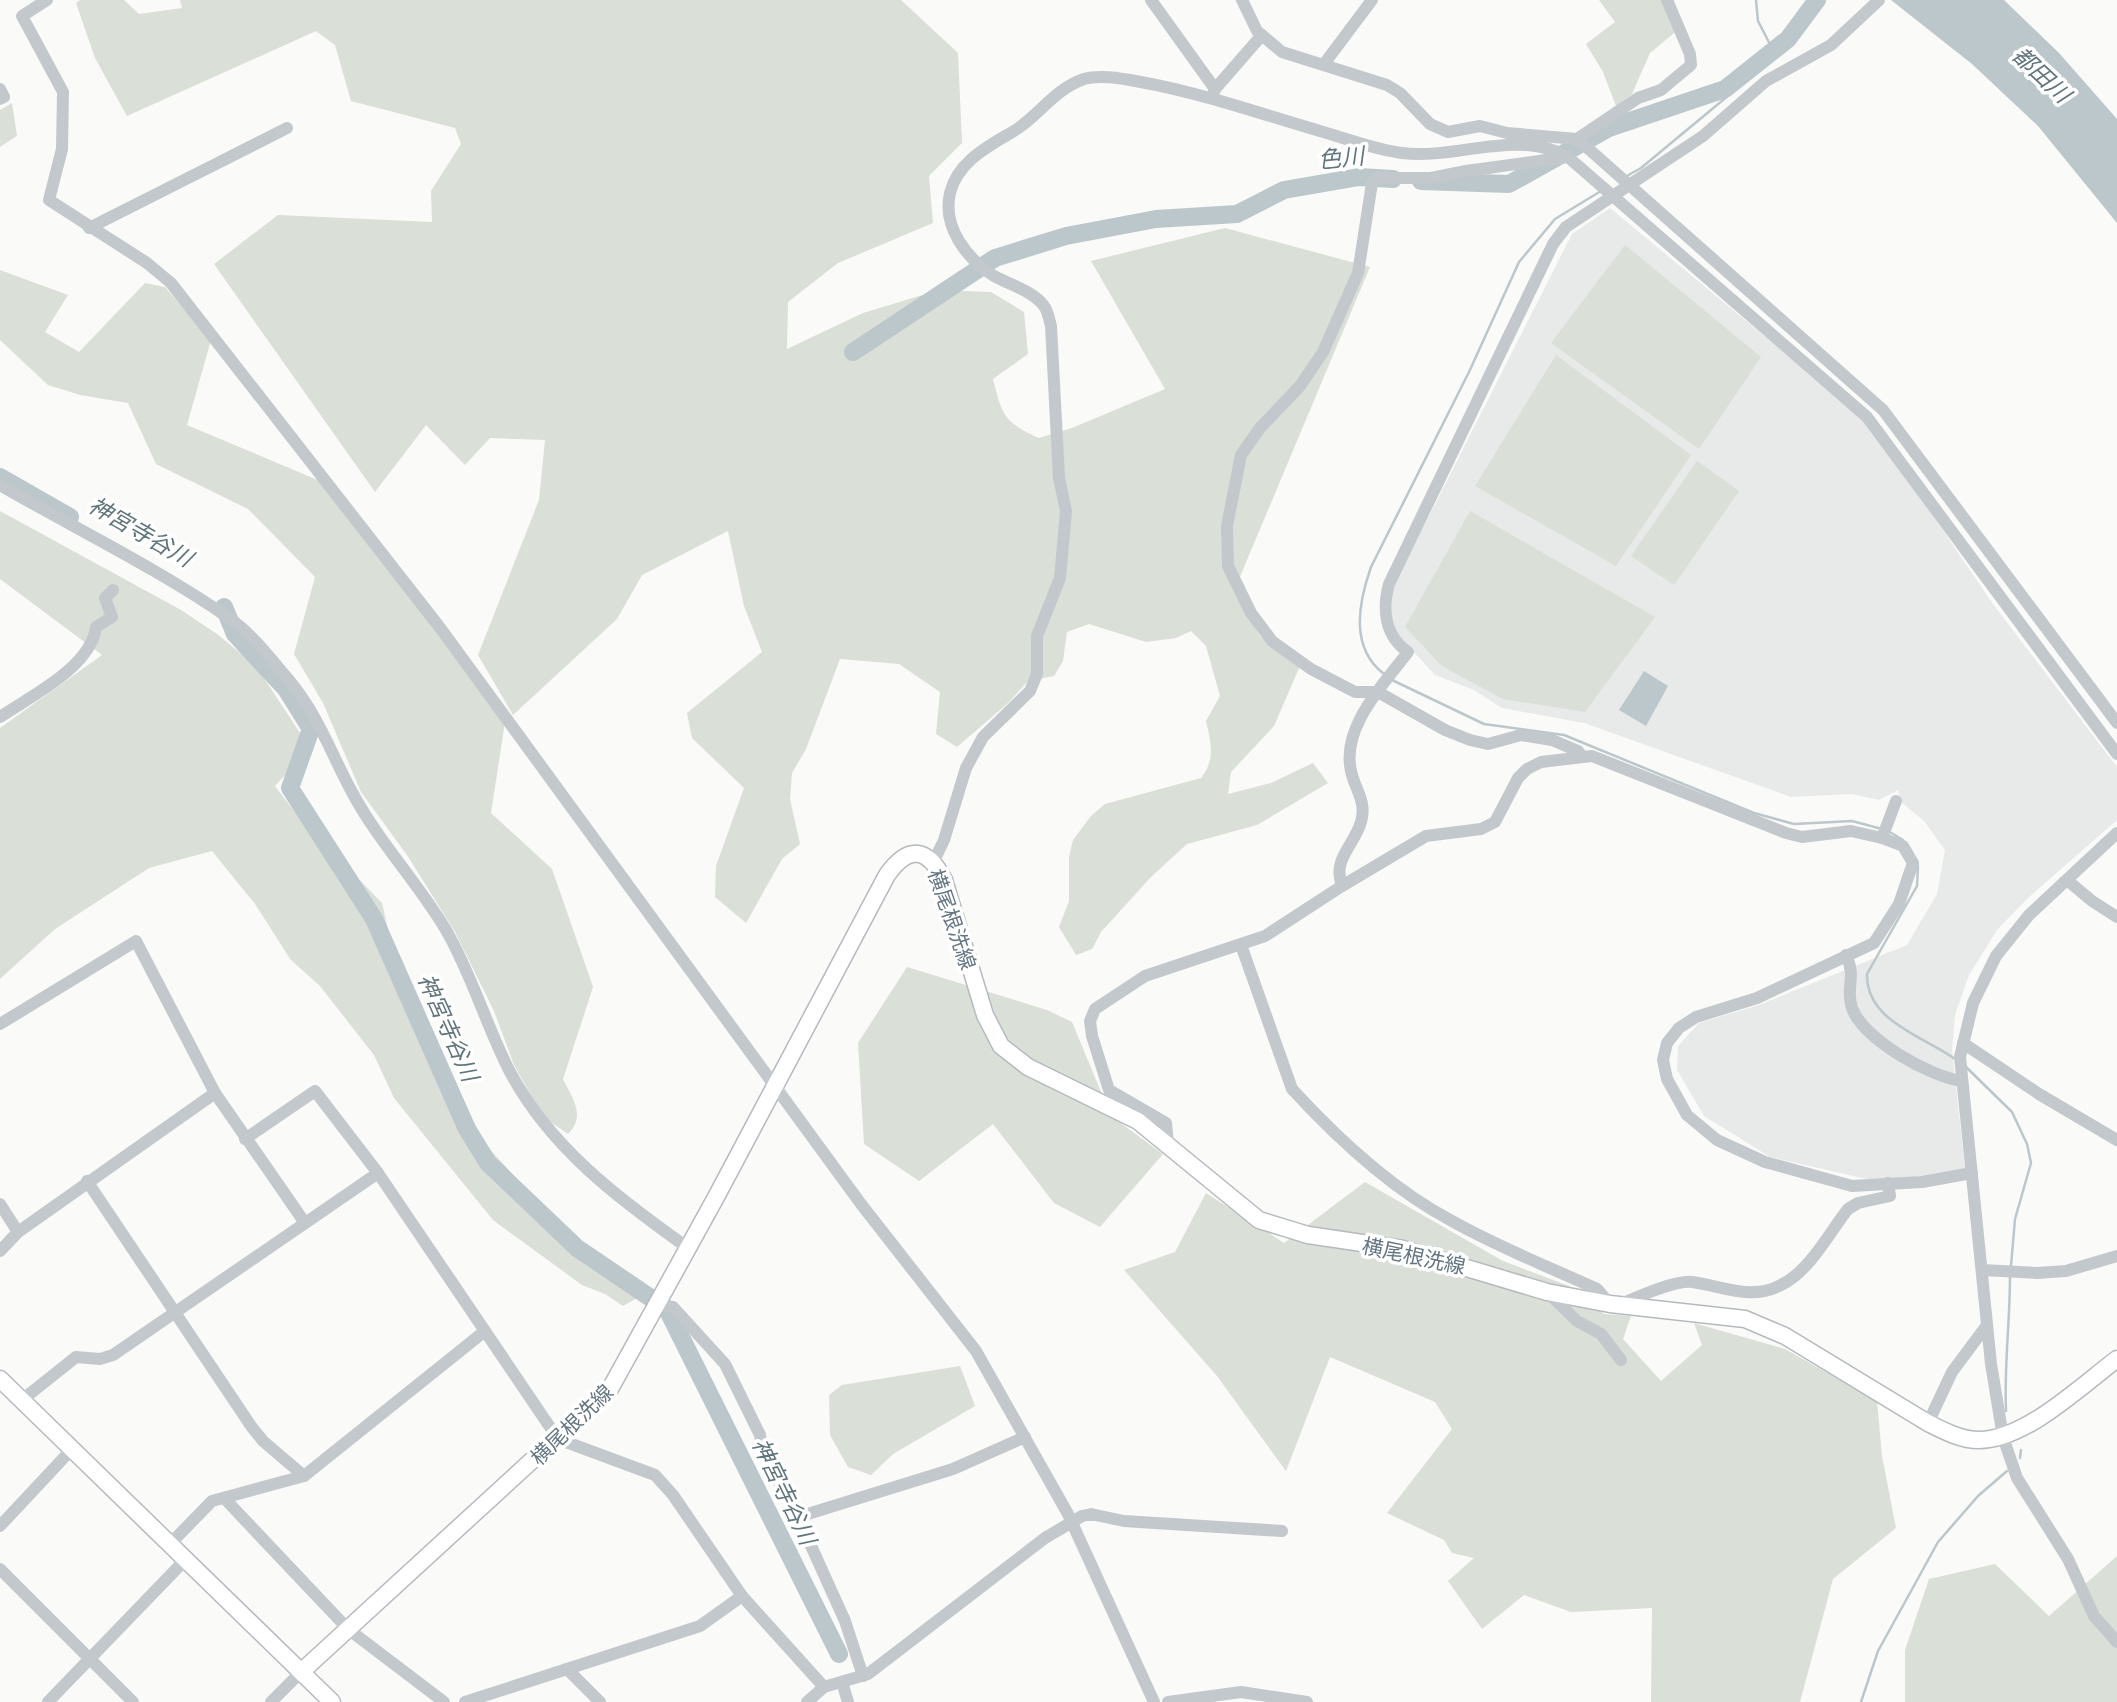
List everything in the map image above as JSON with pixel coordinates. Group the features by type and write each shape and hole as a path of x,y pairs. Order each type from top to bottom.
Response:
{"main road":[{"name":"横尾根洗線","path":"301,1672 610,1389 777,1085 892,867 897,860 911,854 920,854 934,861 944,880 985,1015 1000,1046 1028,1067 1115,1107 1168,1144 1228,1197 1259,1220 1308,1235 1404,1249 1547,1292 1616,1304 1745,1320 1785,1336 1951,1435 1978,1440 2003,1437 2032,1422 2117,1359"},
{"path":"0,1379 332,1702"}],"street":[{"path":"47,0 22,16 64,92 62,149 49,200 147,263 180,294 441,628 861,1203 976,1351 1071,1521 1154,1702"},
{"path":"1152,0 1213,93"},
{"path":"1242,0 1262,35 1282,52 1387,85 1399,93 1430,124 1448,132 1480,126 1507,133 1577,139 1883,410 2117,723"},
{"path":"1324,64 1372,0"},
{"path":"1577,139 1639,98 1661,90 1690,65 1690,54 1667,0"},
{"path":"1342,886 1339,879 1341,860 1361,825 1364,808 1351,771 1351,752 1366,708 1408,652 1396,644 1386,618 1385,602 1389,584 1553,244 1566,227 1703,136 1766,81 1831,45 1876,4"},
{"path":"1213,93 1262,35"},
{"path":"934,861 944,840 966,768 983,737 1030,691 1037,674 1037,636 1060,578 1066,511 1059,478 1051,326 1045,307 1034,297 974,261 950,226 950,192 961,170 985,146 1032,119 1063,87 1088,78 1122,79 1213,93 1245,110 1402,153 1530,145 1552,148 1568,157 1867,417 2117,754"},
{"path":"0,89 4,97 0,99"},
{"path":"89,228 287,128"},
{"path":"1568,157 1466,170 1452,176 1378,178 1372,183 1358,273 1323,352 1300,386 1260,428 1241,455 1227,526 1227,554 1234,580 1251,613 1272,640 1311,668 1355,692 1382,687 1445,730 1470,740 1488,744 1521,735 1552,740 1578,751 1582,756"},
{"path":"0,485 230,618 288,679 318,718 353,795 446,930 468,971 509,1070 526,1098 549,1130 598,1179 626,1204 688,1248"},
{"path":"0,717 84,657 91,648 96,627 112,617 105,598 113,590"},
{"path":"1168,1144 1166,1123 1109,1090 1090,1021 1095,1009 1145,976 1265,936 1426,836 1481,829 1494,822 1527,769 1541,762 1591,756 1786,833 1802,836 1851,831 1883,836 1910,853 1913,863 1906,887 1874,943 1757,998 1696,1017 1679,1028 1667,1043 1663,1060 1676,1099 1701,1129 1717,1140 1765,1162 1852,1186 1972,1173"},
{"path":"1883,836 1896,802"},
{"path":"2117,833 2029,915 1996,956 1978,991 1962,1043 1962,1081 1987,1325 2003,1437 2017,1478 2068,1559 2094,1616 2117,1642"},
{"path":"2067,880 2117,917"},
{"path":"0,1024 136,941 215,1093 304,1223"},
{"path":"1241,945 1292,1089 1309,1108 1405,1191 1440,1214 1597,1289 1616,1304 1644,1293 1690,1282 1749,1293 1782,1286 1806,1265 1848,1209 1858,1203 1891,1196 1888,1183"},
{"path":"1846,955 1853,971 1852,1007 1864,1028 1936,1074 1962,1081"},
{"path":"1962,1043 2039,1094 2117,1140"},
{"path":"245,1139 315,1091 378,1173 558,1439 655,1475 673,1495 743,1596 824,1687"},
{"path":"0,1251 18,1232 215,1093"},
{"path":"22,1400 76,1357 100,1359 113,1355 378,1173"},
{"path":"88,1181 251,1426 263,1441 304,1476"},
{"path":"0,1204 18,1232"},
{"path":"1982,1270 2037,1273 2066,1271 2117,1256"},
{"path":"1547,1292 1577,1321 1601,1334 1621,1360"},
{"path":"657,1305 673,1307 725,1364 760,1435 763,1452 798,1517 845,1621 863,1676"},
{"path":"1928,1423 1952,1372 1987,1325"},
{"path":"170,1544 212,1501 304,1476 485,1331"},
{"path":"798,1517 953,1469 1025,1437"},
{"path":"0,1526 72,1449"},
{"path":"225,1499 348,1629 444,1702"},
{"path":"807,1702 824,1687 863,1676 1071,1521 1091,1514 1124,1521 1282,1531"},
{"path":"48,1702 186,1559"},
{"path":"0,1569 133,1702"},
{"path":"465,1702 700,1626 743,1596"},
{"path":"567,1669 600,1702"},
{"path":"271,1702 301,1672"},
{"path":"842,1682 848,1702"},
{"path":"1168,1702 1241,1692 1307,1702"}],"shaded area":[{"path":"80,0 124,0 139,14 182,8 180,0 901,0 958,53 962,143 929,176 933,223 838,263 788,302 787,349 863,313 939,290 991,292 1024,312 1028,354 993,379 999,401 1011,422 1039,438 1072,428 1165,389 1091,261 1225,228 1370,267 1234,591 1260,636 1300,666 1274,726 1231,772 1228,794 1271,783 1313,763 1328,783 1257,825 1187,844 1151,877 1101,932 1092,949 1076,955 1059,927 1069,901 1069,857 1073,840 1091,816 1105,804 1201,778 1209,764 1211,744 1206,721 1220,696 1206,646 1191,631 1176,638 1146,642 1089,624 1067,632 1063,661 1054,676 1028,681 1007,704 957,747 936,734 940,692 899,664 840,659 806,749 792,773 790,799 800,844 782,859 746,923 715,897 716,866 744,788 692,738 687,713 762,652 744,606 728,531 642,575 617,619 513,715 478,655 539,500 545,440 490,438 465,465 426,425 375,492 214,264 278,215 432,222 431,191 461,144 455,128 351,101 335,45 316,31 127,116 95,58 76,3"},
{"path":"1599,0 1667,0 1679,29 1650,53 1632,94 1616,106 1603,72 1586,44 1615,22"},
{"path":"12,103 17,136 0,147 0,110"},
{"path":"1610,208 1832,392 1862,420 1889,451 1993,604 2117,767 2117,820 2027,899 1997,930 1969,975 1955,1015 1952,1050 1965,1169 1880,1182 1770,1157 1704,1116 1677,1070 1678,1046 1699,1023 1759,1005 1907,945 1937,894 1945,850 1924,821 1901,802 1898,790 1879,800 1852,794 1791,797 1584,723 1502,708 1474,690 1435,675 1397,634 1391,618 1393,587 1572,234"},
{"path":"1625,245 1761,357 1699,449 1551,343"},
{"path":"0,270 68,295 45,332 79,352 145,283 165,287 211,340 187,425 320,481 398,569 461,666 505,722 491,813 552,869 593,987 563,1079 574,1100 577,1114 568,1134 543,1117 514,1065 494,1011 455,932 407,855 361,792 323,703 294,654 315,577 248,509 156,464 128,403 80,395 48,385 0,340"},
{"path":"1556,355 1691,455 1616,566 1475,486"},
{"path":"1697,461 1739,491 1674,585 1631,556"},
{"path":"0,511 181,610 217,634 256,666 310,748 275,786 301,820 382,903 394,956 484,1143 554,1219 637,1298 623,1306 605,1294 582,1285 493,1220 394,1098 374,1055 320,986 291,960 255,904 212,851 149,868 55,929 0,979 0,728 102,655 0,579"},
{"path":"1470,511 1655,617 1585,712 1503,699 1442,666 1405,627"},
{"path":"907,967 1047,1010 1072,1022 1111,1116 1163,1154 1100,1227 1054,1203 993,1124 919,1181 864,1144 858,1043"},
{"path":"1365,1182 1503,1261 1569,1286 1604,1314 1631,1316 1623,1339 1661,1381 1702,1345 1694,1323 1785,1349 1877,1401 1882,1456 1896,1528 1833,1579 1800,1702 1651,1702 1652,1608 1571,1612 1524,1595 1482,1629 1448,1581 1474,1558 1452,1553 1444,1540 1387,1513 1452,1429 1435,1402 1330,1357 1286,1471 1217,1376 1124,1270 1175,1252 1206,1193 1284,1243"},
{"path":"960,1366 975,1406 893,1454 871,1475 848,1467 830,1435 829,1395 842,1385"},
{"path":"2117,1556 2117,1702 1905,1702 1905,1650 1929,1579 1995,1564 2049,1616"}],"water":[{"name":"都田川","path":"1891,0 2004,0 2059,53 2117,119 2117,223 2038,126 1972,64"},
{"path":"1644,671 1668,686 1646,726 1619,710"}],"waterway":[{"path":"1625,177 1641,168 1770,61 1774,52 1758,21 1756,0"},
{"name":"色川","path":"1421,181 1509,184 1609,128 1725,89 1788,39 1817,0"},
{"name":"色川","path":"853,352 995,258 1066,236 1156,219 1237,214 1284,190 1359,177 1393,179"},
{"path":"1384,674 1366,652 1360,625 1360,610 1371,567 1469,372 1519,262 1555,219 1601,191"},
{"name":"神宮寺谷川","path":"0,477 70,517"},
{"name":"神宮寺谷川","path":"224,607 235,634 286,689 311,729 290,788 374,919 467,1129 488,1163 577,1248 667,1309 839,1654"},
{"path":"1392,680 1484,724 1564,735 1754,813 1794,824 1852,821 1882,829"},
{"path":"1888,831 1903,840"},
{"path":"1918,866 1917,886 1867,974 1869,990 1876,1004 1899,1026 1955,1059"},
{"path":"1966,1067 2012,1112 2027,1144 2031,1163 2015,1219 2011,1266"},
{"path":"2006,1411 2010,1276"},
{"path":"2020,1458 2021,1450"},
{"path":"1861,1702 1878,1651 1938,1542 1978,1496 2007,1471"}]}
